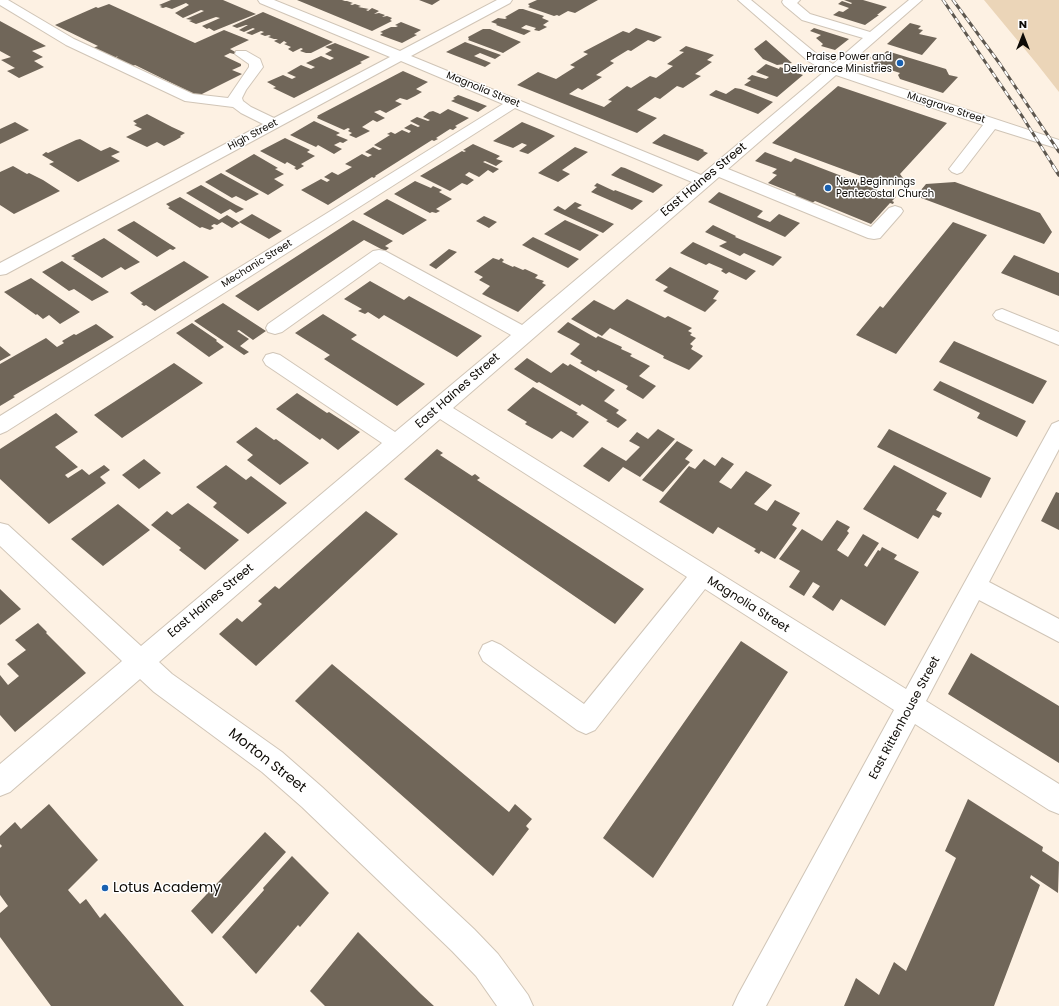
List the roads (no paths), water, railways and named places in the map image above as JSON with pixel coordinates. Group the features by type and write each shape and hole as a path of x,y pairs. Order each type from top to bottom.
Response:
{"street":[{"path":"0,0 70,42 190,98 237,103 246,110 274,124"},
{"name":"Magnolia Street","path":"264,0 514,103 874,234 895,211"},
{"name":"High Street","path":"0,270 506,0"},
{"name":"Musgrave Street","path":"744,0 813,58 833,70 1059,145"},
{"path":"794,0 788,2 806,17 873,37"},
{"name":"East Haines Street","path":"0,782 709,175 916,0"},
{"path":"237,103 235,98 239,90 256,67 255,62 241,54"},
{"name":"Mechanic Street","path":"0,426 514,103"},
{"path":"957,169 992,123"},
{"path":"275,328 379,255 524,334"},
{"path":"1002,315 1059,339"},
{"path":"273,360 397,443"},
{"name":"Magnolia Street","path":"438,408 910,708 1059,800"},
{"name":"East Rittenhouse Street","path":"749,1006 1059,429"},
{"name":"Morton Street","path":"4,543 163,683 272,762 312,797 463,940 487,965 517,1006"},
{"path":"492,653 586,721 702,576"},
{"path":"975,586 1059,631"}],"railway":[{"path":"943,0 1022,116 1054,167"},
{"path":"953,0 1000,64 1059,152"},
{"path":"1053,166 1059,175"}],"place":[{"name":"Praise Power and Deliverance Ministries","path":"900,63"},
{"name":"New Beginnings Pentecostal Church","path":"828,188"},
{"name":"Lotus Academy","path":"105,888"}]}
